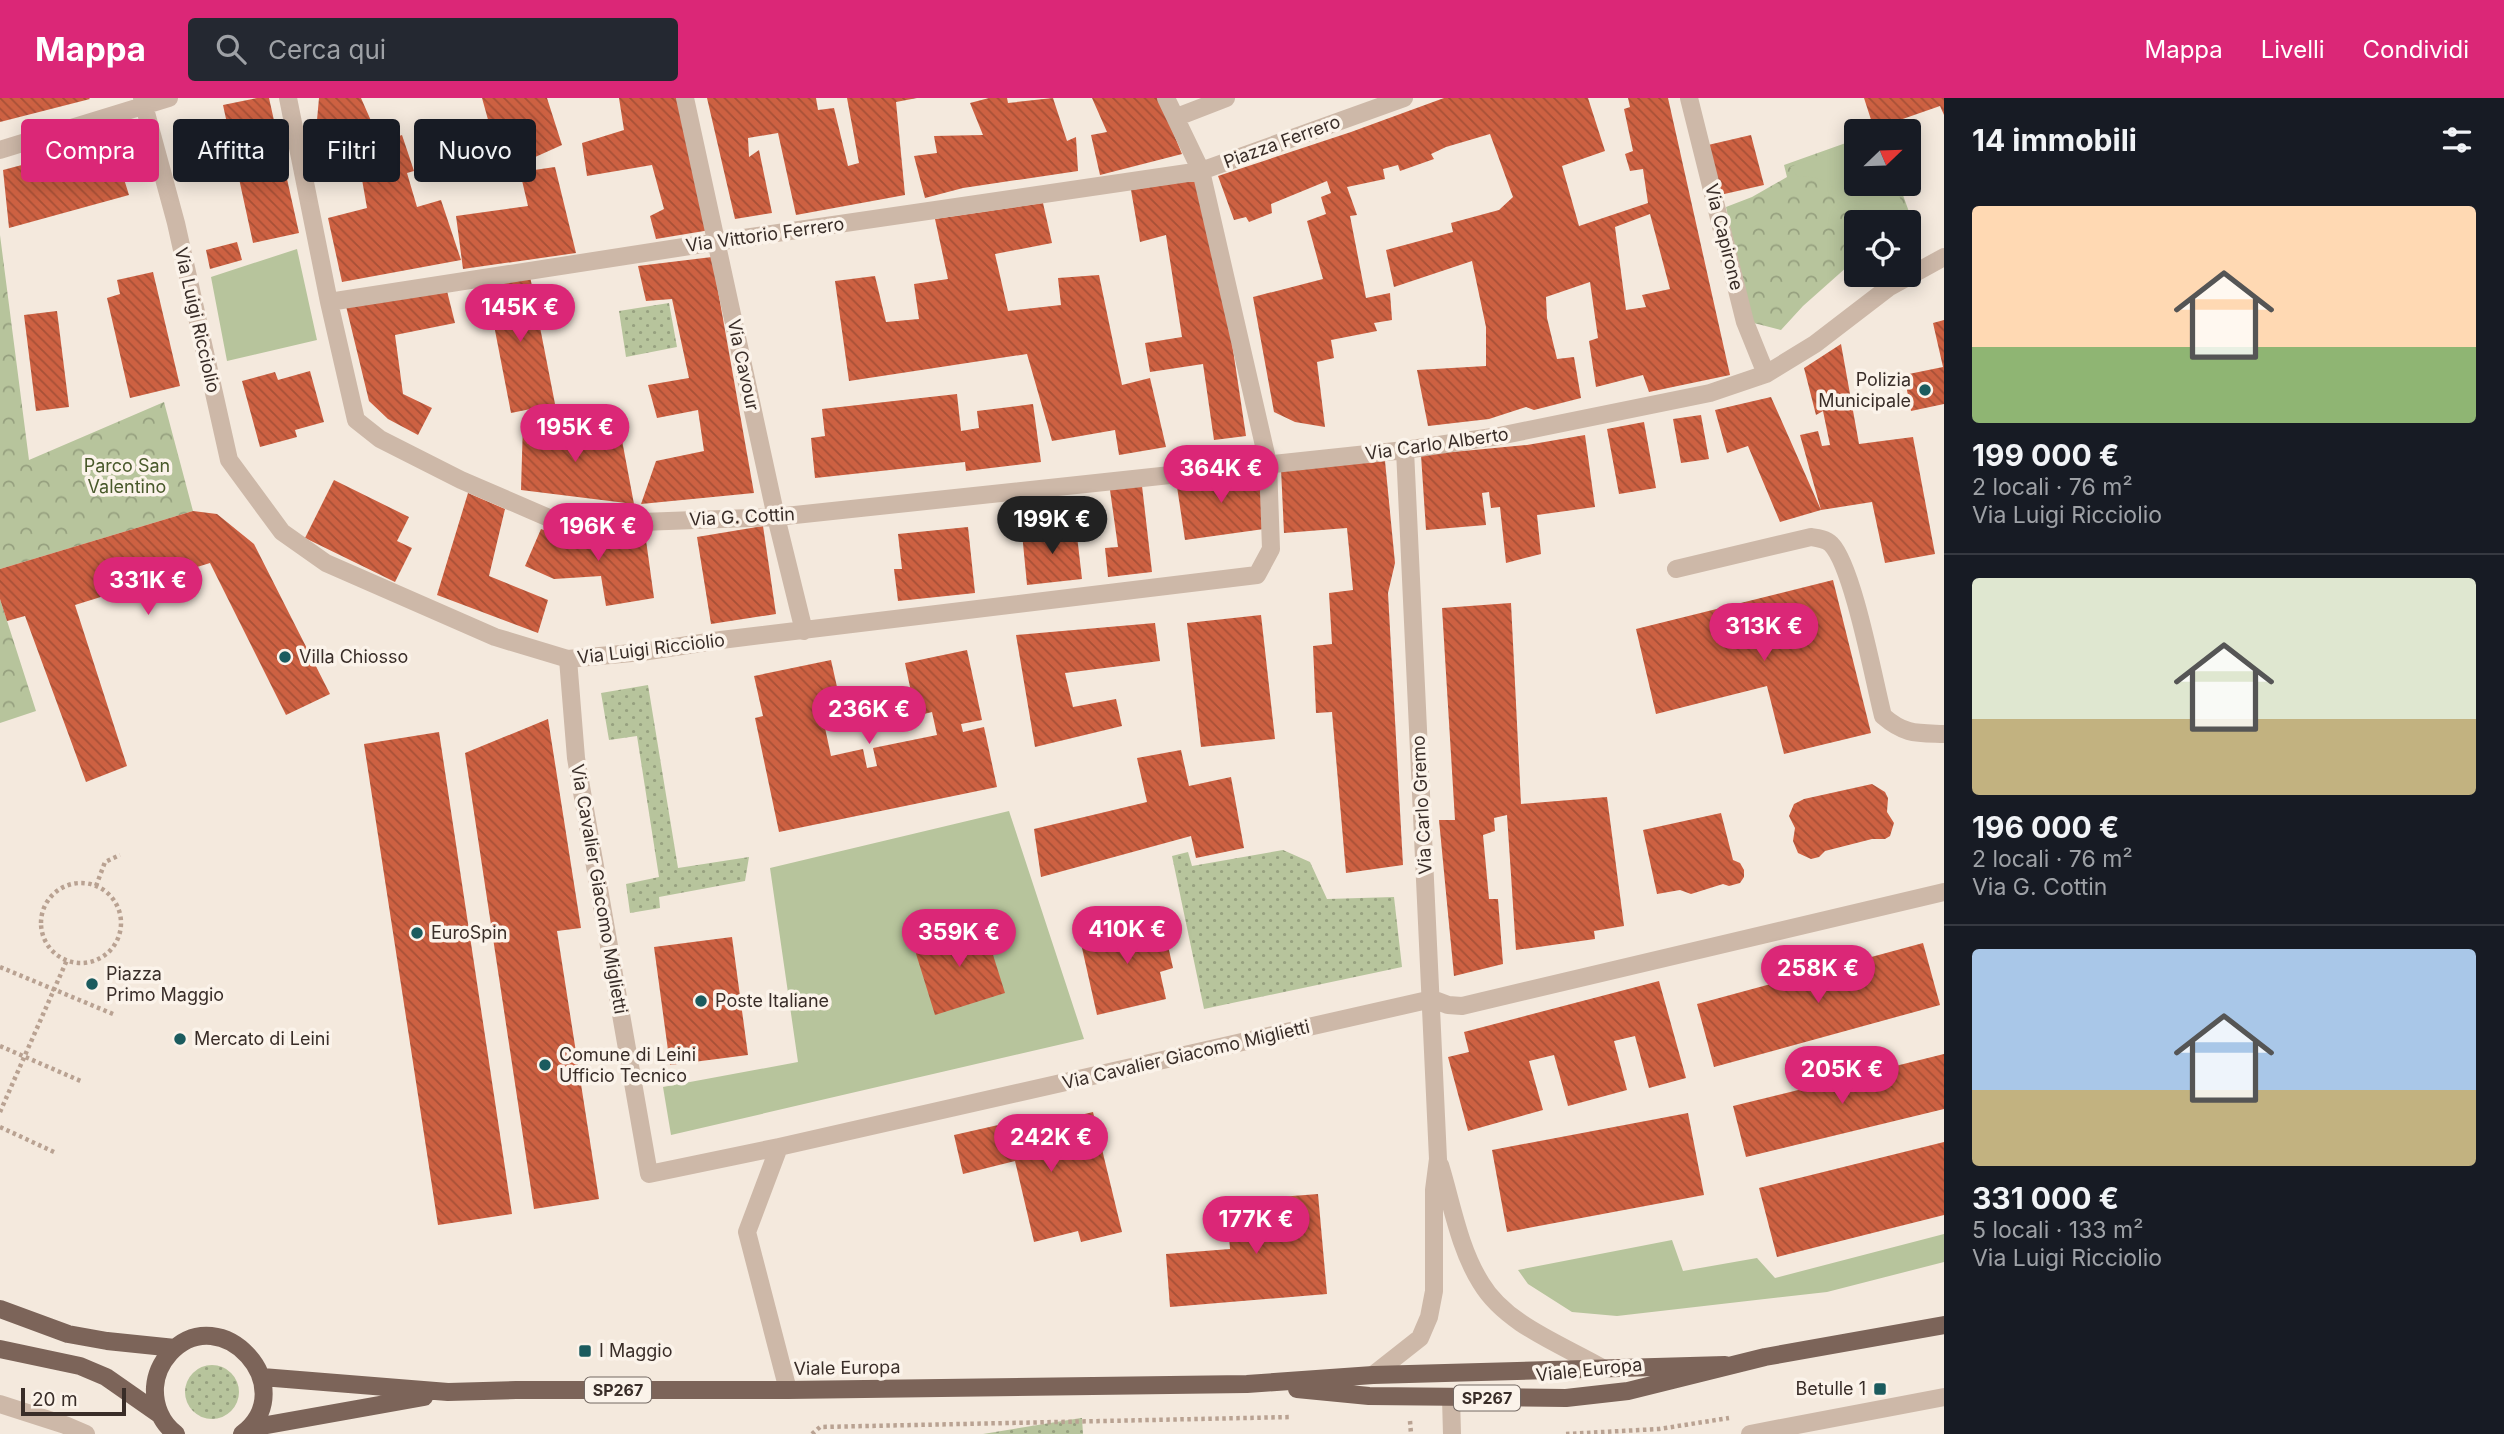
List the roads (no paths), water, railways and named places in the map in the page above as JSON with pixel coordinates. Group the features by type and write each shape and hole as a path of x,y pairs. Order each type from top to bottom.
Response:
{"main road":[{"path":"0,1309 68,1334 175,1348"},
{"name":"Viale Europa","path":"1247,1384 1369,1396 1566,1398 1628,1391 1725,1366 1944,1325"},
{"path":"176,1434 159,1414 154,1396 155,1378 163,1362 175,1348 190,1339 208,1336 226,1339 242,1348 254,1361 261,1377 263,1395 260,1413 247,1432"},
{"path":"0,1349 80,1366 106,1377 159,1414"},
{"name":"Viale Europa","path":"261,1377 448,1392 788,1390 1247,1384 1373,1376 1725,1366"},
{"name":"Viale Europa","path":"247,1432 448,1392"}],"street":[{"path":"0,150 143,101 169,98"},
{"name":"Via G. Cottin","path":"288,98 356,421 380,439 461,480 550,518 641,522 776,517 1268,463"},
{"name":"Via Cavour","path":"685,98 776,517 804,631"},
{"path":"1166,98 1200,172 1268,463"},
{"path":"1177,117 1226,98"},
{"name":"Piazza Ferrero","path":"1200,172 1404,98"},
{"name":"Via Capirone","path":"1689,98 1745,322 1766,374"},
{"name":"Via Luigi Ricciolio","path":"143,101 176,223 229,460 282,532 326,563 495,637 568,659 1257,575 1270,549 1268,463"},
{"name":"Via Vittorio Ferrero","path":"329,302 716,242 1200,172"},
{"name":"Via Carlo Alberto","path":"1268,463 1405,450 1499,436 1710,393 1766,374 1815,344 1888,288 1944,257"},
{"name":"Via Carlo Gremo","path":"1373,1376 1420,1338 1429,1317 1434,1291 1434,1190 1438,1160 1405,450"},
{"path":"1676,569 1811,537 1829,541 1838,552 1848,575 1884,716 1897,728 1916,734 1944,734"},
{"name":"Via Cavalier Giacomo Miglietti","path":"568,659 576,758 649,1174 1432,999 1448,1005 1462,1006 1944,892"},
{"path":"779,1147 747,1232 788,1390"},
{"name":"Via Carlo Gremo","path":"1438,1160 1462,1239 1481,1284 1507,1312 1535,1332 1604,1369"},
{"path":"1750,1434 1944,1396"},
{"path":"1451,1398 1452,1434"},
{"path":"0,1404 86,1434"}],"place":[{"name":"Polizia Municipale","path":"1925,390"},
{"name":"Villa Chiosso","path":"285,657"},
{"name":"EuroSpin","path":"417,933"},
{"name":"Piazza Primo Maggio","path":"92,984"},
{"name":"Poste Italiane","path":"701,1001"},
{"name":"Mercato di Leini","path":"180,1039"},
{"name":"Comune di Leini Ufficio Tecnico","path":"545,1065"},
{"name":"I Maggio","path":"585,1351"},
{"name":"Betulle 1","path":"1880,1389"}],"park label":[{"name":"Parco San Valentino","path":"127,476"}]}
